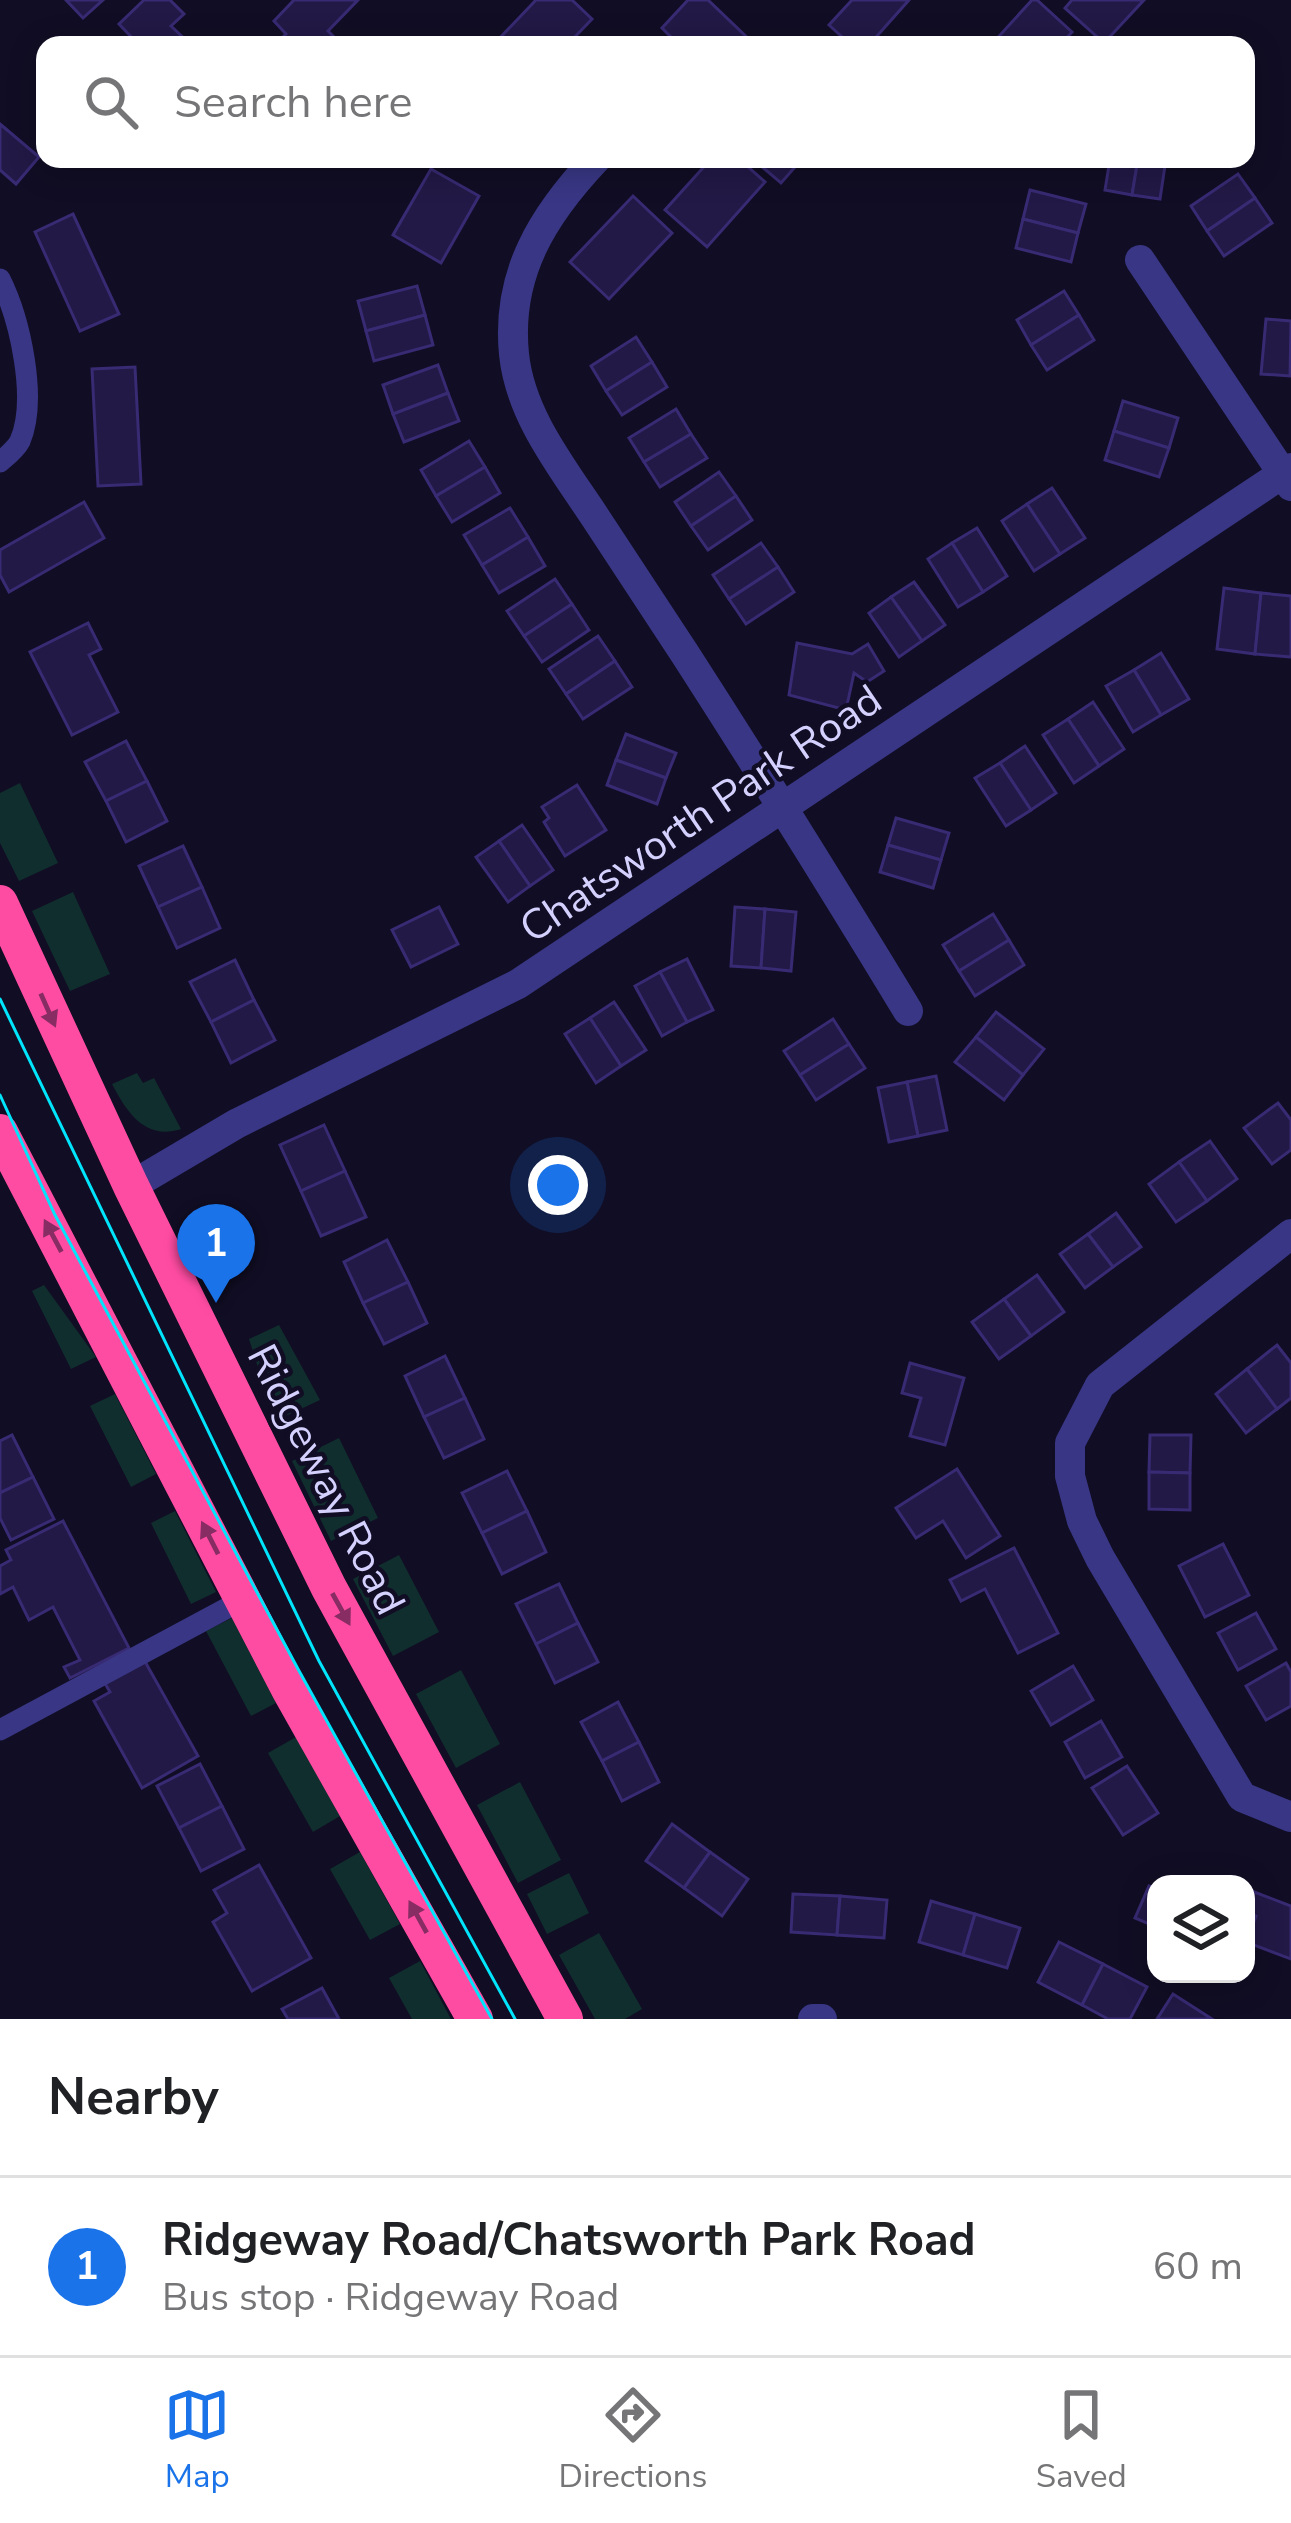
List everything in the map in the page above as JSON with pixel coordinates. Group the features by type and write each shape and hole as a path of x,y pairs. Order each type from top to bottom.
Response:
{"highway":[{"name":"Ridgeway Road","path":"0,903 130,1186 329,1588 565,2019"},
{"path":"0,1132 290,1690 475,2019"}],"street":[{"path":"588,168 546,218 524,265 513,329 521,390 555,457 785,808 908,1011"},
{"path":"1140,260 1288,476"},
{"name":"Chatsworth Park Road","path":"130,1186 236,1124 518,984 1288,476"},
{"path":"1291,1234 1100,1385 1070,1443 1070,1476 1082,1521 1242,1797 1291,1817"}],"lane":[{"path":"0,462 19,444 28,405 21,341 2,289"},
{"path":"0,1730 242,1600"}],"green space":[{"path":"20,783 58,863 19,881 0,843 0,793"},
{"path":"73,892 110,974 70,991 32,911"},
{"path":"137,1073 143,1083 154,1078 181,1129 157,1131 130,1113 112,1084"},
{"path":"44,1285 96,1357 71,1369 32,1291"},
{"path":"279,1325 320,1400 275,1421 249,1339"},
{"path":"115,1394 156,1474 131,1487 90,1406"},
{"path":"339,1438 378,1518 331,1541 292,1461"},
{"path":"175,1511 216,1592 191,1604 151,1523"},
{"path":"399,1555 439,1632 393,1656 353,1579"},
{"path":"232,1618 276,1703 251,1716 206,1631"},
{"path":"461,1670 500,1744 456,1768 416,1694"},
{"path":"296,1737 340,1816 313,1832 268,1753"},
{"path":"520,1782 561,1860 518,1883 477,1805"},
{"path":"360,1852 400,1924 370,1940 330,1869"},
{"path":"569,1873 589,1913 547,1934 527,1894"},
{"path":"599,1933 642,2009 625,2019 595,2019 559,1955"},
{"path":"420,1961 451,2019 412,2019 389,1978"}],"building":[{"path":"66,0 103,0 83,18"},
{"path":"144,0 170,0 184,14 171,26 182,36 130,36 119,24"},
{"path":"294,0 358,0 328,31 333,36 284,36 274,21"},
{"path":"536,0 572,0 592,19 576,36 502,36"},
{"path":"688,0 708,0 746,36 670,36 662,28"},
{"path":"852,0 909,0 877,36 841,36 829,25"},
{"path":"1032,0 1072,32 1068,36 999,36"},
{"path":"1072,0 1144,0 1111,36 1096,36 1065,8"},
{"path":"0,124 36,154 36,161 16,184 0,170"},
{"path":"703,168 749,168 765,182 707,247 665,210"},
{"path":"764,168 794,168 781,183"},
{"path":"1109,168 1136,168 1132,195 1105,190"},
{"path":"1136,168 1165,168 1160,199 1132,195"},
{"path":"431,169 479,196 441,263 393,235"},
{"path":"1238,174 1255,198 1207,231 1191,206"},
{"path":"1030,190 1086,204 1078,233 1023,219"},
{"path":"633,196 672,233 609,299 570,262"},
{"path":"1255,198 1272,223 1224,256 1207,231"},
{"path":"73,214 119,314 80,331 35,232"},
{"path":"1023,219 1078,233 1071,262 1016,248"},
{"path":"417,286 425,315 366,331 358,301"},
{"path":"1064,291 1079,315 1031,345 1017,320"},
{"path":"425,315 433,345 374,361 366,331"},
{"path":"1079,315 1094,340 1047,370 1031,345"},
{"path":"1266,319 1291,321 1290,376 1261,374"},
{"path":"636,337 652,362 606,391 591,366"},
{"path":"652,362 667,387 622,415 606,391"},
{"path":"438,365 448,393 393,414 383,385"},
{"path":"135,367 141,484 98,486 92,369"},
{"path":"448,393 459,421 404,442 393,414"},
{"path":"1123,401 1178,418 1169,448 1114,431"},
{"path":"676,409 691,434 644,462 629,438"},
{"path":"1114,431 1169,448 1159,477 1105,460"},
{"path":"691,434 707,458 660,487 644,462"},
{"path":"469,441 485,467 436,496 421,470"},
{"path":"485,467 500,493 452,522 436,496"},
{"path":"719,472 736,496 691,526 675,502"},
{"path":"1052,488 1085,538 1060,554 1027,504"},
{"path":"736,496 752,520 708,550 691,526"},
{"path":"84,502 104,538 9,592 0,575 0,550"},
{"path":"1027,504 1060,554 1034,571 1002,521"},
{"path":"510,508 528,537 482,565 464,535"},
{"path":"977,528 1007,576 983,592 952,543"},
{"path":"528,537 545,566 499,593 482,565"},
{"path":"761,543 778,567 729,599 713,575"},
{"path":"952,543 983,592 958,607 928,559"},
{"path":"778,567 794,592 746,624 729,599"},
{"path":"555,579 572,604 524,636 507,611"},
{"path":"914,582 945,625 922,641 891,597"},
{"path":"1224,588 1261,593 1255,654 1217,649"},
{"path":"1261,593 1291,596 1291,657 1255,654"},
{"path":"891,597 922,641 899,657 869,613"},
{"path":"572,604 589,630 542,662 524,636"},
{"path":"88,623 101,649 89,655 118,712 72,735 30,652"},
{"path":"598,636 615,661 566,694 549,669"},
{"path":"797,643 852,654 868,644 884,671 867,682 854,673 846,710 789,695"},
{"path":"1161,653 1189,699 1161,715 1134,670"},
{"path":"615,661 632,687 583,719 566,694"},
{"path":"1134,670 1161,715 1133,732 1106,686"},
{"path":"1093,702 1124,749 1099,766 1068,719"},
{"path":"1068,719 1099,766 1074,783 1043,735"},
{"path":"626,734 676,753 666,778 616,760"},
{"path":"126,741 147,781 106,801 85,762"},
{"path":"1025,746 1056,793 1031,810 1000,763"},
{"path":"616,760 666,778 657,804 607,785"},
{"path":"1000,763 1031,810 1006,826 975,778"},
{"path":"147,781 167,821 126,842 106,801"},
{"path":"577,785 606,830 565,856 544,822 549,818 542,807"},
{"path":"896,818 949,833 941,860 888,845"},
{"path":"522,825 553,870 530,886 499,841"},
{"path":"499,841 530,886 508,902 476,857"},
{"path":"888,845 941,860 933,888 880,872"},
{"path":"183,846 202,887 158,907 139,866"},
{"path":"202,887 220,928 177,948 158,907"},
{"path":"439,907 458,944 411,967 392,930"},
{"path":"735,907 765,909 761,968 731,966"},
{"path":"765,909 796,912 791,971 761,968"},
{"path":"993,914 1009,940 959,971 943,945"},
{"path":"1009,940 1024,965 975,996 959,971"},
{"path":"687,959 713,1010 687,1022 660,972"},
{"path":"235,960 254,1000 211,1022 190,982"},
{"path":"660,972 687,1022 662,1036 635,986"},
{"path":"254,1000 275,1040 231,1063 211,1022"},
{"path":"614,1002 646,1050 621,1066 590,1018"},
{"path":"996,1012 1044,1049 1023,1075 976,1037"},
{"path":"590,1018 621,1066 596,1083 565,1034"},
{"path":"833,1019 849,1044 800,1075 784,1051"},
{"path":"976,1037 1023,1075 1004,1100 955,1062"},
{"path":"849,1044 865,1068 816,1100 800,1075"},
{"path":"936,1076 947,1130 918,1136 907,1082"},
{"path":"907,1082 918,1136 889,1142 878,1088"},
{"path":"1278,1103 1291,1120 1291,1150 1272,1164 1244,1128"},
{"path":"324,1125 345,1171 301,1191 280,1145"},
{"path":"1210,1141 1237,1179 1207,1201 1179,1162"},
{"path":"1179,1162 1207,1201 1176,1222 1149,1184"},
{"path":"345,1171 366,1217 321,1236 301,1191"},
{"path":"1116,1213 1141,1247 1113,1267 1088,1234"},
{"path":"1088,1234 1113,1267 1085,1288 1060,1254"},
{"path":"387,1240 408,1282 363,1303 344,1262"},
{"path":"1037,1275 1064,1312 1031,1336 1004,1299"},
{"path":"408,1282 427,1323 384,1344 363,1303"},
{"path":"1004,1299 1031,1336 999,1359 972,1322"},
{"path":"1277,1345 1291,1363 1291,1398 1277,1409 1247,1369"},
{"path":"445,1356 465,1398 424,1417 405,1376"},
{"path":"910,1363 964,1378 945,1445 910,1436 921,1398 902,1393"},
{"path":"1247,1369 1277,1409 1246,1433 1216,1394"},
{"path":"465,1398 484,1439 444,1458 424,1417"},
{"path":"12,1435 33,1477 0,1493 0,1441"},
{"path":"1150,1435 1191,1435 1190,1473 1149,1472"},
{"path":"957,1469 1000,1536 966,1558 943,1521 916,1538 896,1508"},
{"path":"507,1471 527,1511 482,1533 462,1493"},
{"path":"1149,1472 1190,1473 1190,1510 1149,1509"},
{"path":"33,1477 54,1519 11,1540 0,1518 0,1493"},
{"path":"527,1511 546,1552 502,1574 482,1533"},
{"path":"63,1521 129,1648 70,1678 64,1667 80,1660 53,1607 29,1620 13,1587 0,1594 0,1566 11,1560 6,1550"},
{"path":"1223,1544 1249,1595 1205,1617 1179,1566"},
{"path":"1014,1548 1058,1633 1018,1653 985,1589 961,1601 950,1580"},
{"path":"559,1584 578,1623 536,1644 516,1604"},
{"path":"1256,1613 1276,1649 1238,1670 1218,1633"},
{"path":"578,1623 598,1662 555,1683 536,1644"},
{"path":"143,1658 198,1756 142,1788 94,1701 110,1692 103,1680"},
{"path":"1286,1663 1291,1672 1291,1706 1266,1720 1246,1686"},
{"path":"1073,1666 1093,1700 1051,1725 1031,1691"},
{"path":"618,1702 639,1742 602,1761 581,1722"},
{"path":"1101,1721 1122,1757 1085,1778 1065,1742"},
{"path":"639,1742 659,1782 622,1801 602,1761"},
{"path":"200,1764 222,1806 179,1828 157,1786"},
{"path":"1127,1766 1158,1813 1123,1835 1092,1788"},
{"path":"222,1806 244,1849 201,1871 179,1828"},
{"path":"672,1824 710,1852 684,1888 646,1861"},
{"path":"710,1852 748,1879 722,1916 684,1888"},
{"path":"259,1865 311,1958 252,1991 213,1922 227,1913 214,1890"},
{"path":"1147,1891 1147,1923 1135,1918"},
{"path":"1255,1892 1291,1906 1291,1959 1255,1945"},
{"path":"793,1894 840,1896 837,1935 791,1932"},
{"path":"840,1896 887,1900 884,1938 837,1935"},
{"path":"931,1901 975,1914 963,1955 919,1942"},
{"path":"975,1914 1020,1928 1007,1968 963,1955"},
{"path":"1059,1942 1103,1964 1082,2005 1038,1982"},
{"path":"1103,1964 1147,1987 1130,2019 1108,2019 1082,2005"},
{"path":"322,1988 339,2019 288,2019 282,2009"},
{"path":"1173,1994 1212,2019 1157,2019"}],"tram line":[{"path":"0,999 319,1661 515,2019"},
{"path":"0,1095 55,1215 492,2019"}],"place":[{"name":"Ridgeway Road/Chatsworth Park Road","path":"216,1303"}]}
